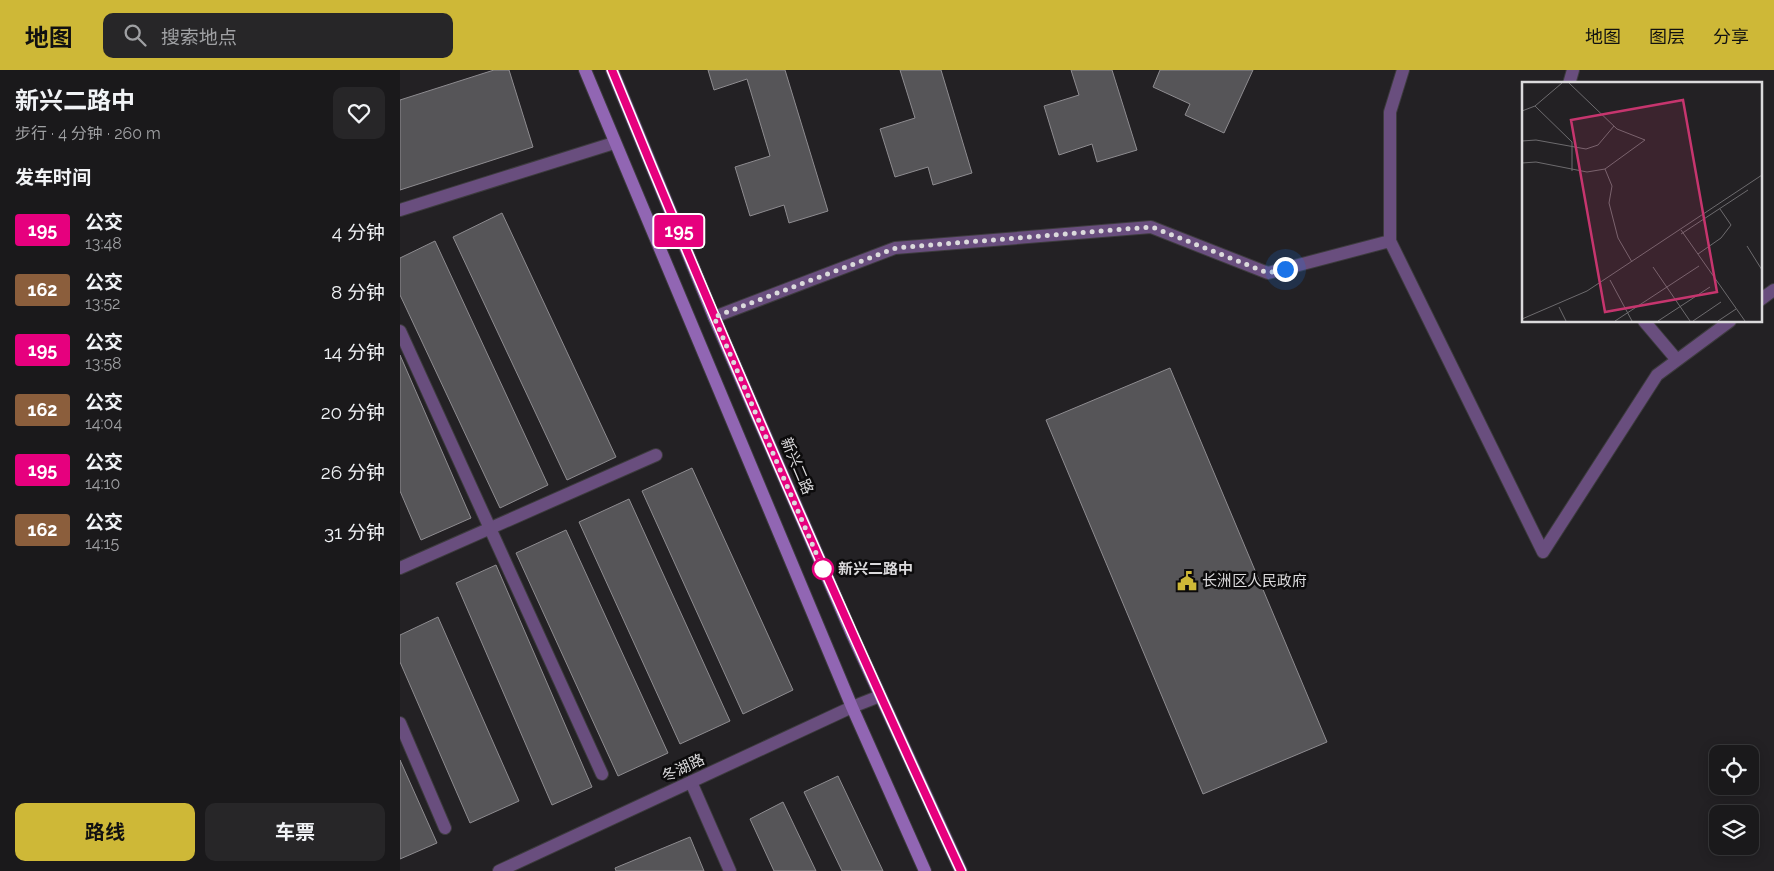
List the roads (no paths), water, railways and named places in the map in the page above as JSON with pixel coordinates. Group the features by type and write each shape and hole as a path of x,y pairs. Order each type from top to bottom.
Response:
{"main road":[{"path":"585,70 852,707 925,871"},
{"name":"新兴二路","path":"612,70 714,317 852,634 961,871"}],"street":[{"path":"1402,70 1390,112 1390,240 1542,552 1657,374 1729,322"},
{"path":"400,210 614,143"},
{"path":"714,317 896,248 1152,227 1268,273 1390,240"},
{"path":"1762,299 1774,290"},
{"path":"1645,322 1677,360"},
{"path":"400,331 602,774"},
{"path":"400,568 656,455"},
{"name":"冬湖路","path":"499,871 852,707 880,696"},
{"path":"400,724 445,828"},
{"path":"691,782 730,871"}],"place":[{"name":"新兴二路中","path":"823,569"},
{"name":"长洲区人民政府","path":"1187,581"}]}
